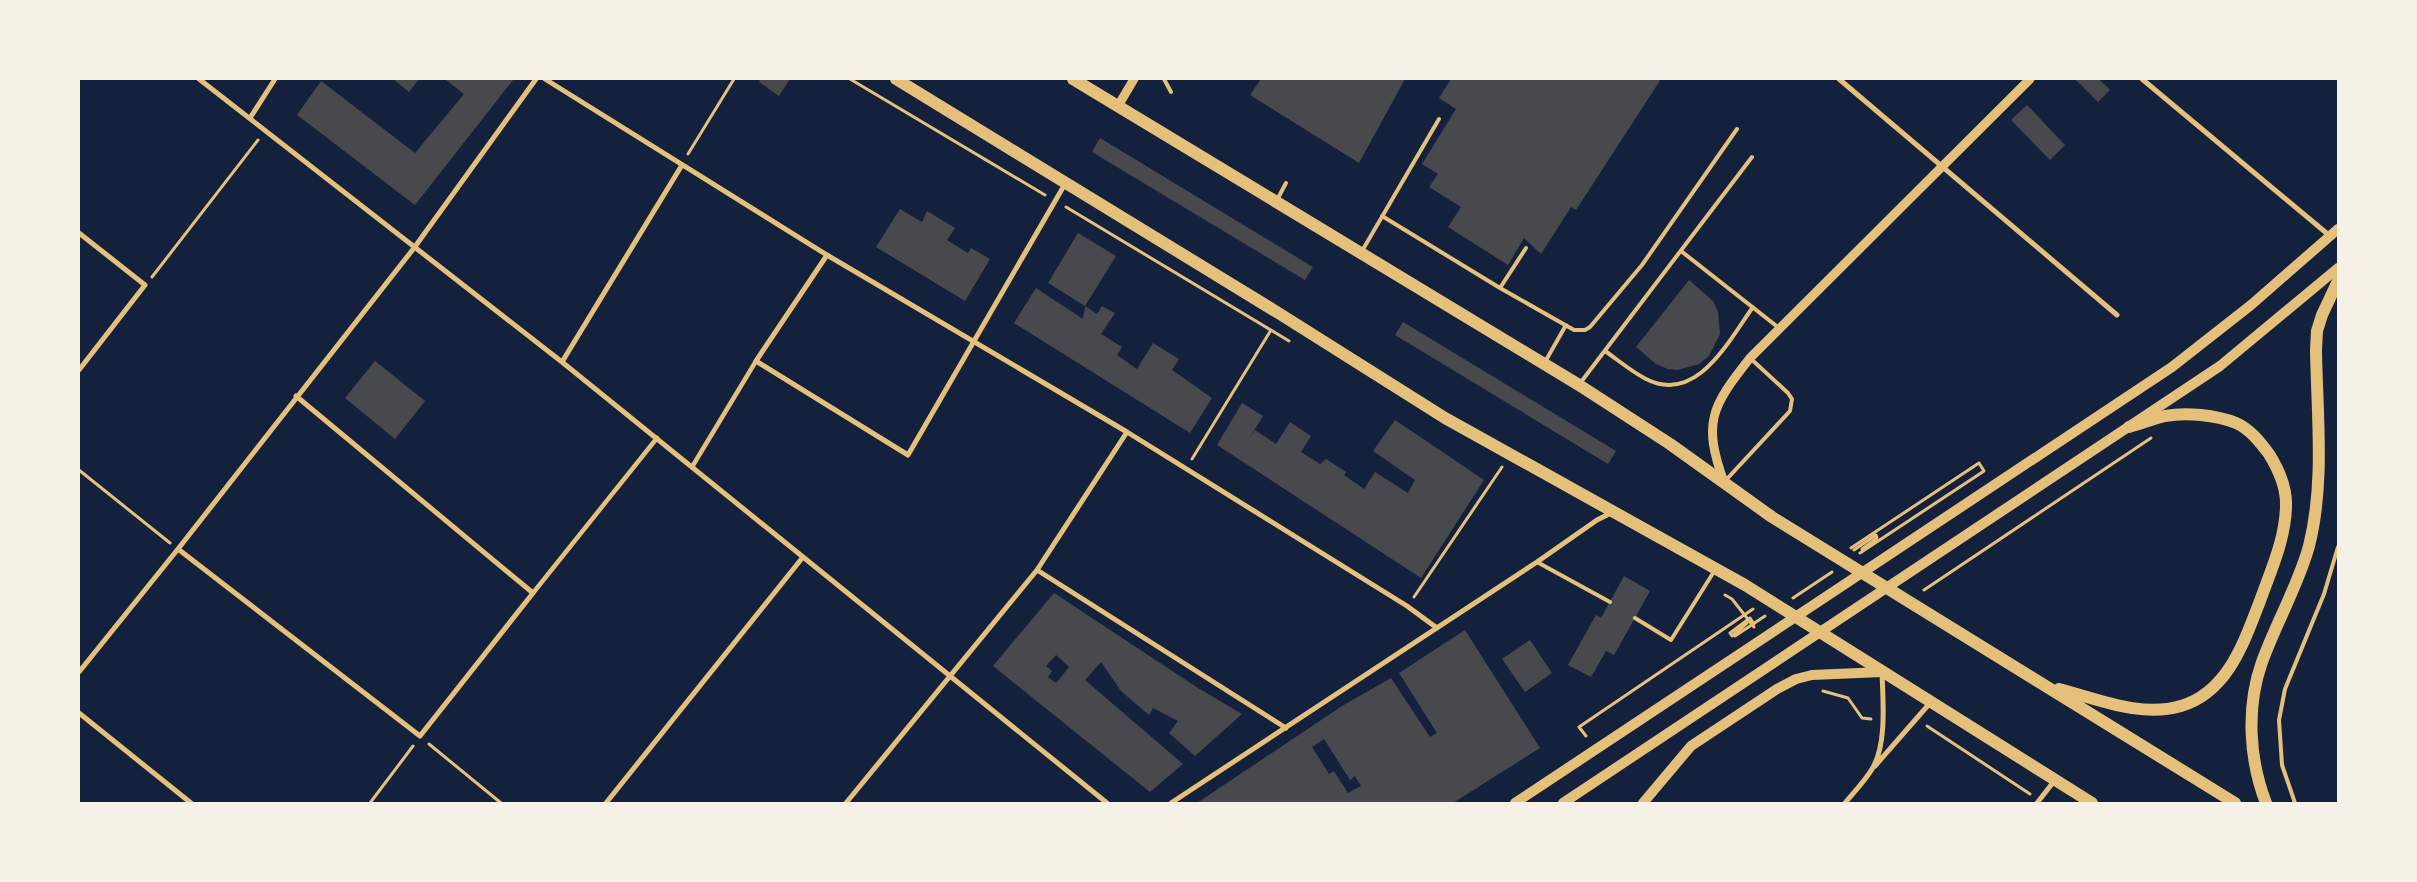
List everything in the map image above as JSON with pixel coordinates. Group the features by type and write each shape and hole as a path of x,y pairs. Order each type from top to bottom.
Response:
{"main road":[{"path":"896,79 1280,314 1445,418 1716,568 1769,600 1930,703 2092,803"},
{"path":"1073,79 1579,385 1670,444 1772,517 2235,803"},
{"path":"1515,803 2187,356 2251,306 2338,229"},
{"path":"1563,803 2220,366 2338,268"},
{"path":"2266,803 2253,750 2252,717 2256,682 2309,547 2318,487 2317,330 2338,281"},
{"path":"2045,685 2144,710 2172,708 2200,698 2220,681 2236,659 2279,550 2285,523 2286,492 2277,467 2262,444 2250,432 2235,423 2192,414 2166,416 2129,427"},
{"path":"1643,803 1691,746 1777,688 1796,679 1812,675 1882,672"}],"street":[{"path":"199,79 562,362 1107,803"},
{"path":"250,118 275,79"},
{"path":"79,672 414,248 536,79"},
{"path":"545,79 827,255 975,340 1127,432 1407,606 1437,628"},
{"path":"1118,106 1134,79"},
{"path":"1839,79 2117,315"},
{"path":"1724,482 1713,449 1711,434 1714,412 1724,391 1750,358 1779,328 2030,79"},
{"path":"2142,79 2330,236"},
{"path":"562,362 682,165"},
{"path":"756,361 908,456 1066,184"},
{"path":"79,233 145,285 79,370"},
{"path":"692,467 756,361 827,255"},
{"path":"296,396 533,592"},
{"path":"846,803 1037,570 1127,432"},
{"path":"178,549 420,736 657,438"},
{"path":"1171,803 1537,562 1597,520 1614,512"},
{"path":"606,803 803,557"},
{"path":"1037,570 1286,728"},
{"path":"1873,768 1880,742 1883,720 1882,672"},
{"path":"1846,803 1873,768 1930,703"},
{"path":"79,713 191,803"},
{"path":"2037,803 2056,780"}],"lane":[{"path":"1164,79 1171,92"},
{"path":"1360,254 1439,118"},
{"path":"1382,216 1500,288 1574,330 1585,330 1590,328 1642,265 1737,129"},
{"path":"1579,385 1752,157"},
{"path":"1276,202 1286,183"},
{"path":"1500,288 1526,248"},
{"path":"1681,251 1779,328"},
{"path":"1605,351 1646,380 1664,384 1680,384 1700,376 1711,366 1753,307"},
{"path":"1544,364 1566,325"},
{"path":"1724,482 1790,411 1792,405 1788,393 1750,358"},
{"path":"2295,803 2282,765 2279,720 2285,689 2324,594 2338,547"},
{"path":"1537,562 1610,602"},
{"path":"1635,618 1671,640 1716,568"}],"path":[{"path":"682,165 734,79"},
{"path":"145,285 266,130"},
{"path":"1186,469 1280,314"},
{"path":"1924,590 2154,436"},
{"path":"1837,557 1979,463 1984,471 1976,476"},
{"path":"1407,606 1503,465"},
{"path":"79,470 178,549"},
{"path":"1850,553 1876,535 1878,538 1862,549"},
{"path":"1586,736 1579,726 1744,614 1769,600"},
{"path":"1749,621 1732,636 1730,633 1750,618 1754,624"},
{"path":"1819,691 1832,692 1848,698 1862,718"},
{"path":"1929,726 2016,784"},
{"path":"370,803 420,736 501,803"}],"building":[{"path":"393,79 419,79 409,92"},
{"path":"445,79 513,80 415,205 297,115 321,81 415,153 464,94"},
{"path":"761,79 790,79 779,96 759,82"},
{"path":"1261,79 1405,79 1359,163 1250,95"},
{"path":"1451,79 1661,79 1576,210 1571,207 1541,254 1524,238 1508,265 1448,227 1461,207 1429,187 1438,174 1422,164 1456,109 1439,98"},
{"path":"2075,79 2099,79 2110,90 2098,102"},
{"path":"2027,105 2065,145 2050,160 2011,120"},
{"path":"1100,138 1313,267 1305,280 1092,152"},
{"path":"900,209 922,222 927,211 955,228 947,240 968,253 971,248 990,259 965,301 876,247"},
{"path":"1078,233 1116,256 1085,306 1048,283"},
{"path":"1689,280 1713,301 1718,312 1720,334 1709,356 1699,364 1678,370 1668,369 1656,364 1636,347"},
{"path":"1036,288 1083,319 1085,306 1097,314 1102,306 1115,313 1101,334 1122,347 1117,355 1137,369 1153,343 1179,359 1172,370 1212,398 1190,433 1014,323"},
{"path":"1403,322 1616,451 1608,464 1395,335"},
{"path":"375,361 425,401 395,439 345,398"},
{"path":"1242,403 1263,416 1248,440 1255,430 1276,444 1290,422 1311,436 1301,452 1320,464 1326,459 1346,472 1344,475 1364,489 1375,472 1408,493 1415,480 1373,451 1395,420 1484,480 1421,578 1217,445"},
{"path":"1624,576 1650,591 1614,655 1606,651 1591,677 1568,665 1596,615 1601,618"},
{"path":"1054,593 1198,688 1242,714 1195,756 1169,733 1178,721 1153,708 1149,715 1121,691 1101,662 1085,680 1183,764 1150,792 993,666","holes":["1056,655 1069,667 1056,683 1048,677 1052,671 1046,666"]},
{"path":"1465,630 1540,748 1453,803 1197,803 1342,706 1391,678 1430,737 1437,733 1399,673","holes":["1324,739 1350,780 1355,776 1361,786 1348,793 1334,771 1329,774 1312,747"]},
{"path":"1530,640 1552,673 1525,692 1502,659"}]}
